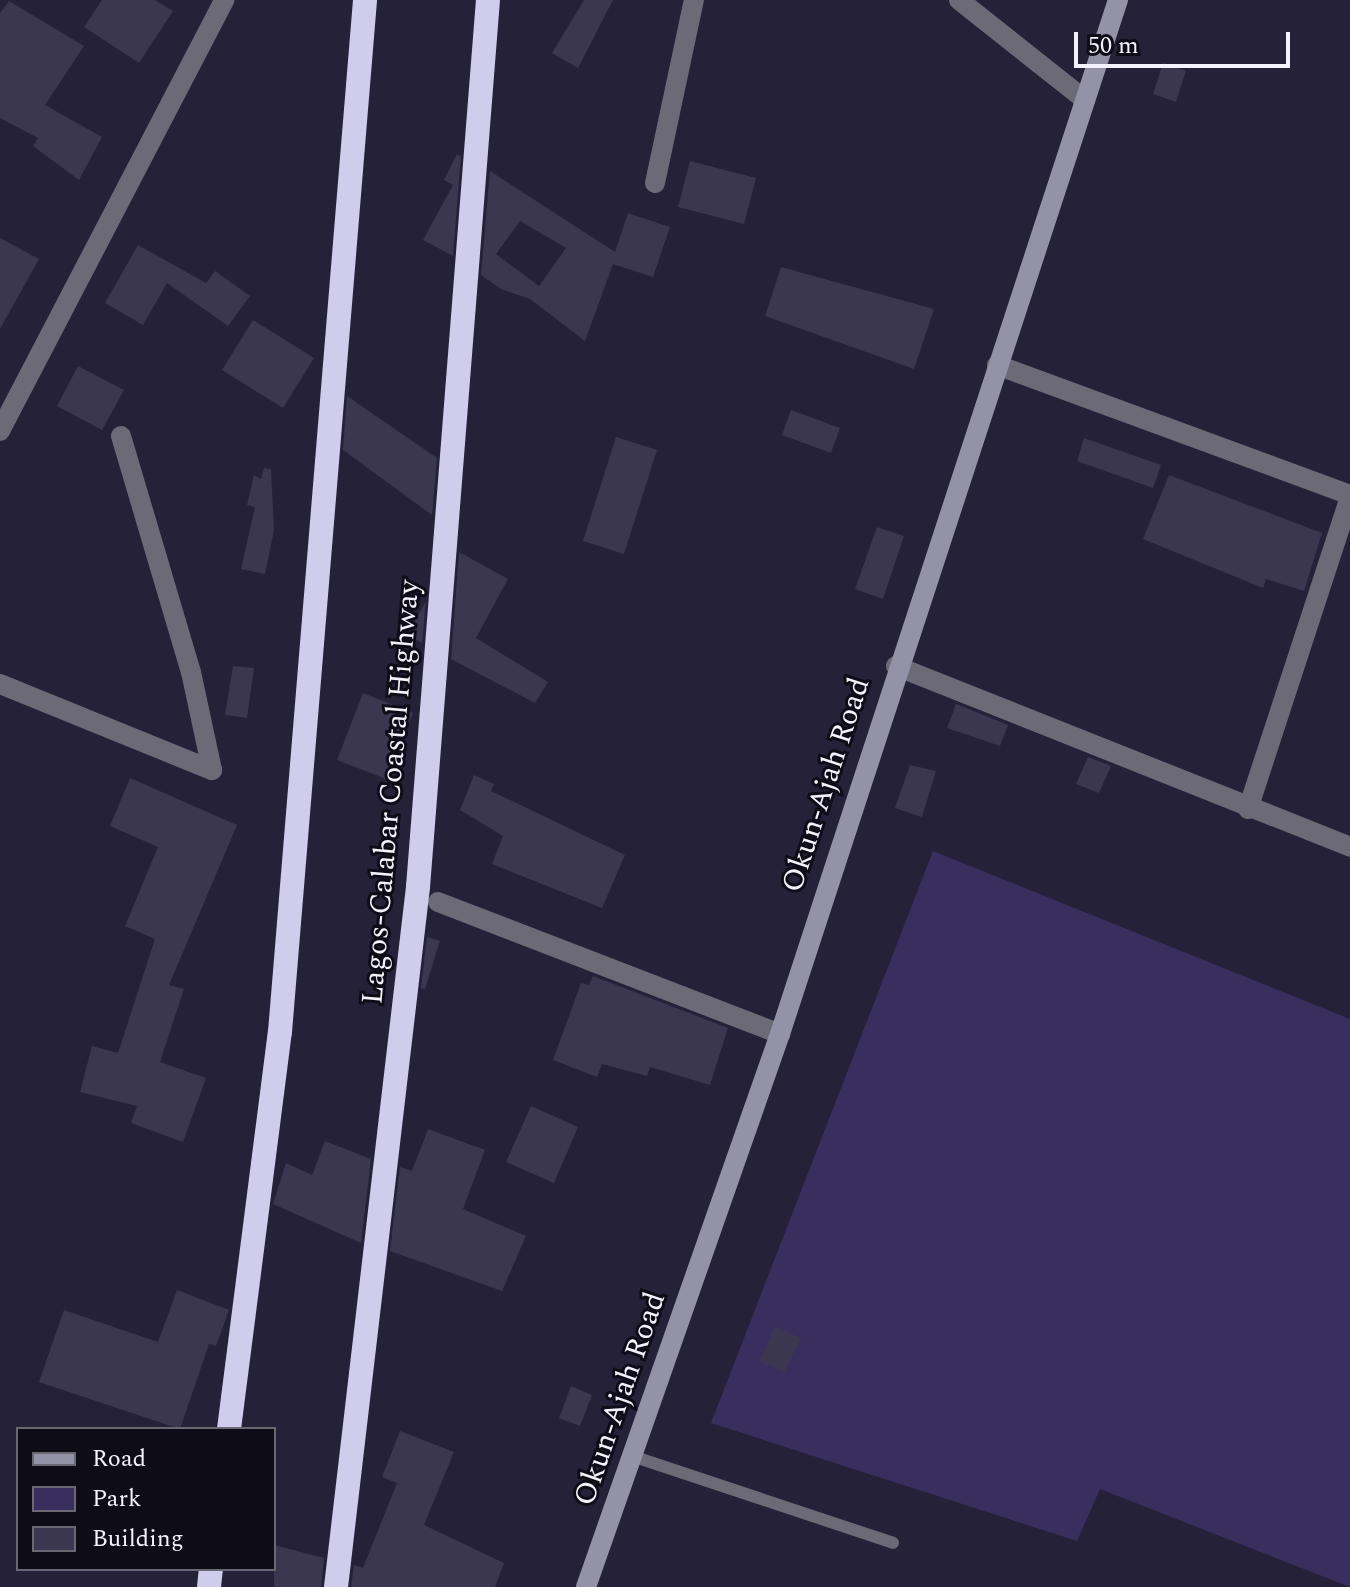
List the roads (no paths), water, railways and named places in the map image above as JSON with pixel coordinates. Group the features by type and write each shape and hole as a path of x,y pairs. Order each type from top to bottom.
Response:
{"highway":[{"path":"229,1427 280,1032 365,0"},
{"name":"Lagos-Calabar Coastal Highway","path":"336,1587 418,887 488,0"}],"street":[{"path":"0,431 224,0"},
{"path":"655,183 694,0"},
{"path":"959,0 1085,100"},
{"name":"Okun-Ajah Road","path":"586,1587 780,1034 896,666 1118,0"},
{"path":"997,365 1350,496 1248,809"},
{"path":"0,684 212,770 191,672 121,436"},
{"path":"896,666 1248,809 1350,847"},
{"path":"438,902 780,1034"}],"lane":[{"path":"632,1456 893,1543"}]}
